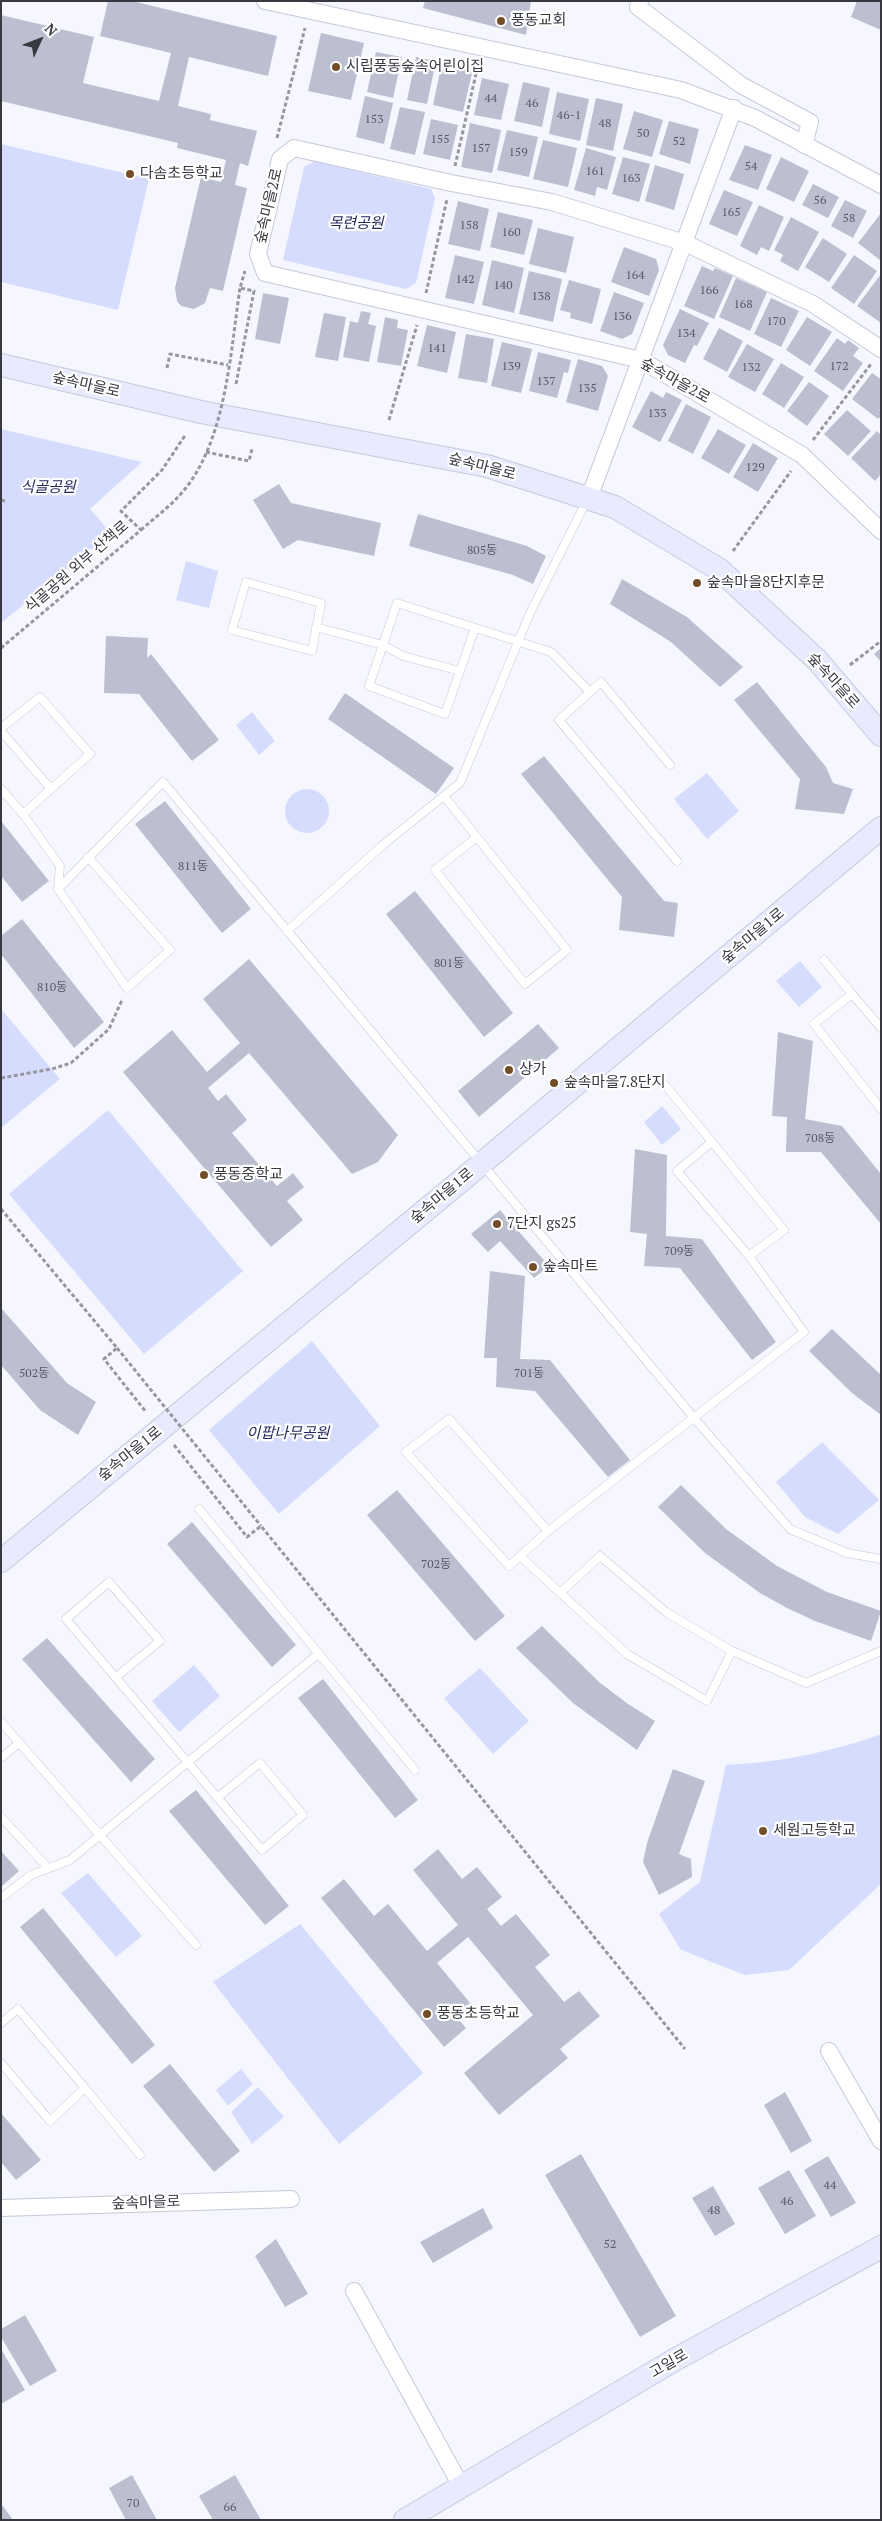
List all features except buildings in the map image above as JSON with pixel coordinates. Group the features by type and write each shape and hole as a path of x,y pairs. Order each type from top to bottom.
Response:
{"main road":[{"name":"숲속마을로","path":"1,365 201,412 487,466 615,507 720,570 818,661 881,735"},
{"name":"숲속마을1로","path":"1,1561 481,1164 881,828"},
{"name":"고일로","path":"405,2520 676,2359 881,2247"}],"street":[{"path":"265,1 681,90 734,108 881,185"},
{"path":"640,1 638,7 742,85 810,122 804,145"},
{"path":"589,498 734,108"},
{"name":"숲속마을2로","path":"881,349 813,304 685,243 552,202 451,183 294,148 280,160 258,254 265,273 641,360 802,455 881,531"},
{"path":"829,2051 881,2142"},
{"name":"숲속마을로","path":"1,2208 291,2199"},
{"path":"354,2291 462,2486"}],"lane":[{"path":"287,931 384,844 460,783 530,613 589,498"},
{"path":"246,582 320,603 316,627 312,652 232,630 246,582"},
{"path":"475,628 445,714 369,686 396,602 551,652 589,691"},
{"path":"316,627 383,645 403,656 460,671"},
{"path":"670,764 601,682 559,720 677,861"},
{"path":"24,814 90,754 40,696 1,730 51,789"},
{"path":"58,889 163,782 694,1419 790,1529 847,1554 881,1559"},
{"path":"1,789 24,814 60,866 58,889 127,988 170,950 88,857"},
{"path":"444,796 477,837 567,950 525,984 435,870 477,837"},
{"path":"824,960 881,1028"},
{"path":"852,994 814,1024 881,1108"},
{"path":"666,1085 784,1230 749,1256"},
{"path":"548,1531 449,1419 406,1452 508,1566 548,1531 804,1332 749,1256 678,1170 712,1142"},
{"path":"199,1509 415,1770"},
{"path":"520,1556 627,1654 707,1701 732,1651"},
{"path":"560,1593 600,1556 666,1612 732,1651 806,1682 881,1651"},
{"path":"116,1677 160,1641 109,1582 66,1619 262,1850 303,1815 260,1763 218,1797"},
{"path":"1,1898 31,1876 70,1860 318,1654"},
{"path":"1,1722 101,1834 196,1946"},
{"path":"1,1758 18,1743"},
{"path":"1,1817 48,1868"},
{"path":"1,2023 18,2008 140,2156"},
{"path":"1,2063 50,2121 85,2088"}],"path":[{"path":"389,420 422,310 479,59"},
{"path":"140,530 179,497 204,460 212,440 228,365 240,288 254,292 236,384"},
{"path":"167,368 170,354 228,365"},
{"path":"813,440 871,364"},
{"name":"식골공원 외부 산책로","path":"1,648 140,530 121,511 162,470 186,434"},
{"path":"206,452 248,461 252,449"},
{"path":"733,551 791,471"},
{"path":"850,665 881,641"},
{"path":"1,1078 52,1069 72,1063 108,1029 127,988"},
{"path":"1,1210 117,1348 685,2050"},
{"path":"117,1348 104,1359 146,1412"},
{"path":"172,1443 247,1537 261,1526"}],"green space":[{"path":"1,144 149,179 118,310 1,282"},
{"name":"목련공원","path":"315,161 431,189 435,198 416,283 406,289 283,260 304,167"},
{"name":"식골공원","path":"1,429 142,462 90,509 111,533 1,623"},
{"path":"186,561 218,571 209,608 176,600"},
{"path":"252,712 275,741 259,755 236,725"},
{"path":"707,773 739,811 707,839 674,799"},
{"path":"303,789 311,789 323,795 329,811 323,827 311,833 303,833 291,827 285,815 285,807 291,795"},
{"path":"800,961 822,987 799,1007 776,981"},
{"path":"1,1009 60,1079 1,1128"},
{"path":"662,1106 681,1129 662,1145 644,1122"},
{"path":"108,1110 243,1271 144,1354 9,1194"},
{"name":"이팝나무공원","path":"312,1341 380,1426 279,1514 209,1430"},
{"path":"822,1442 879,1500 838,1534 805,1517 776,1482"},
{"path":"194,1665 220,1696 179,1732 152,1701"},
{"path":"480,1668 529,1721 493,1754 444,1698"},
{"path":"881,1734 881,1884 789,1970 745,1975 681,1950 659,1914 700,1882 726,1765 766,1762 804,1756"},
{"path":"88,1873 142,1936 116,1957 61,1893"},
{"path":"300,1924 423,2073 339,2144 213,1982"},
{"path":"241,2069 253,2084 228,2106 216,2090"},
{"path":"258,2087 284,2117 252,2144 231,2112"}],"place":[{"name":"풍동교회","path":"501,21"},
{"name":"시립풍동숲속어린이집","path":"336,67"},
{"name":"다솜초등학교","path":"130,174"},
{"name":"숲속마을8단지후문","path":"697,583"},
{"name":"상가","path":"509,1070"},
{"name":"숲속마을7.8단지","path":"554,1083"},
{"name":"풍동중학교","path":"204,1175"},
{"name":"7단지 gs25","path":"497,1224"},
{"name":"숲속마트","path":"533,1267"},
{"name":"세원고등학교","path":"763,1831"},
{"name":"풍동초등학교","path":"427,2014"}]}
